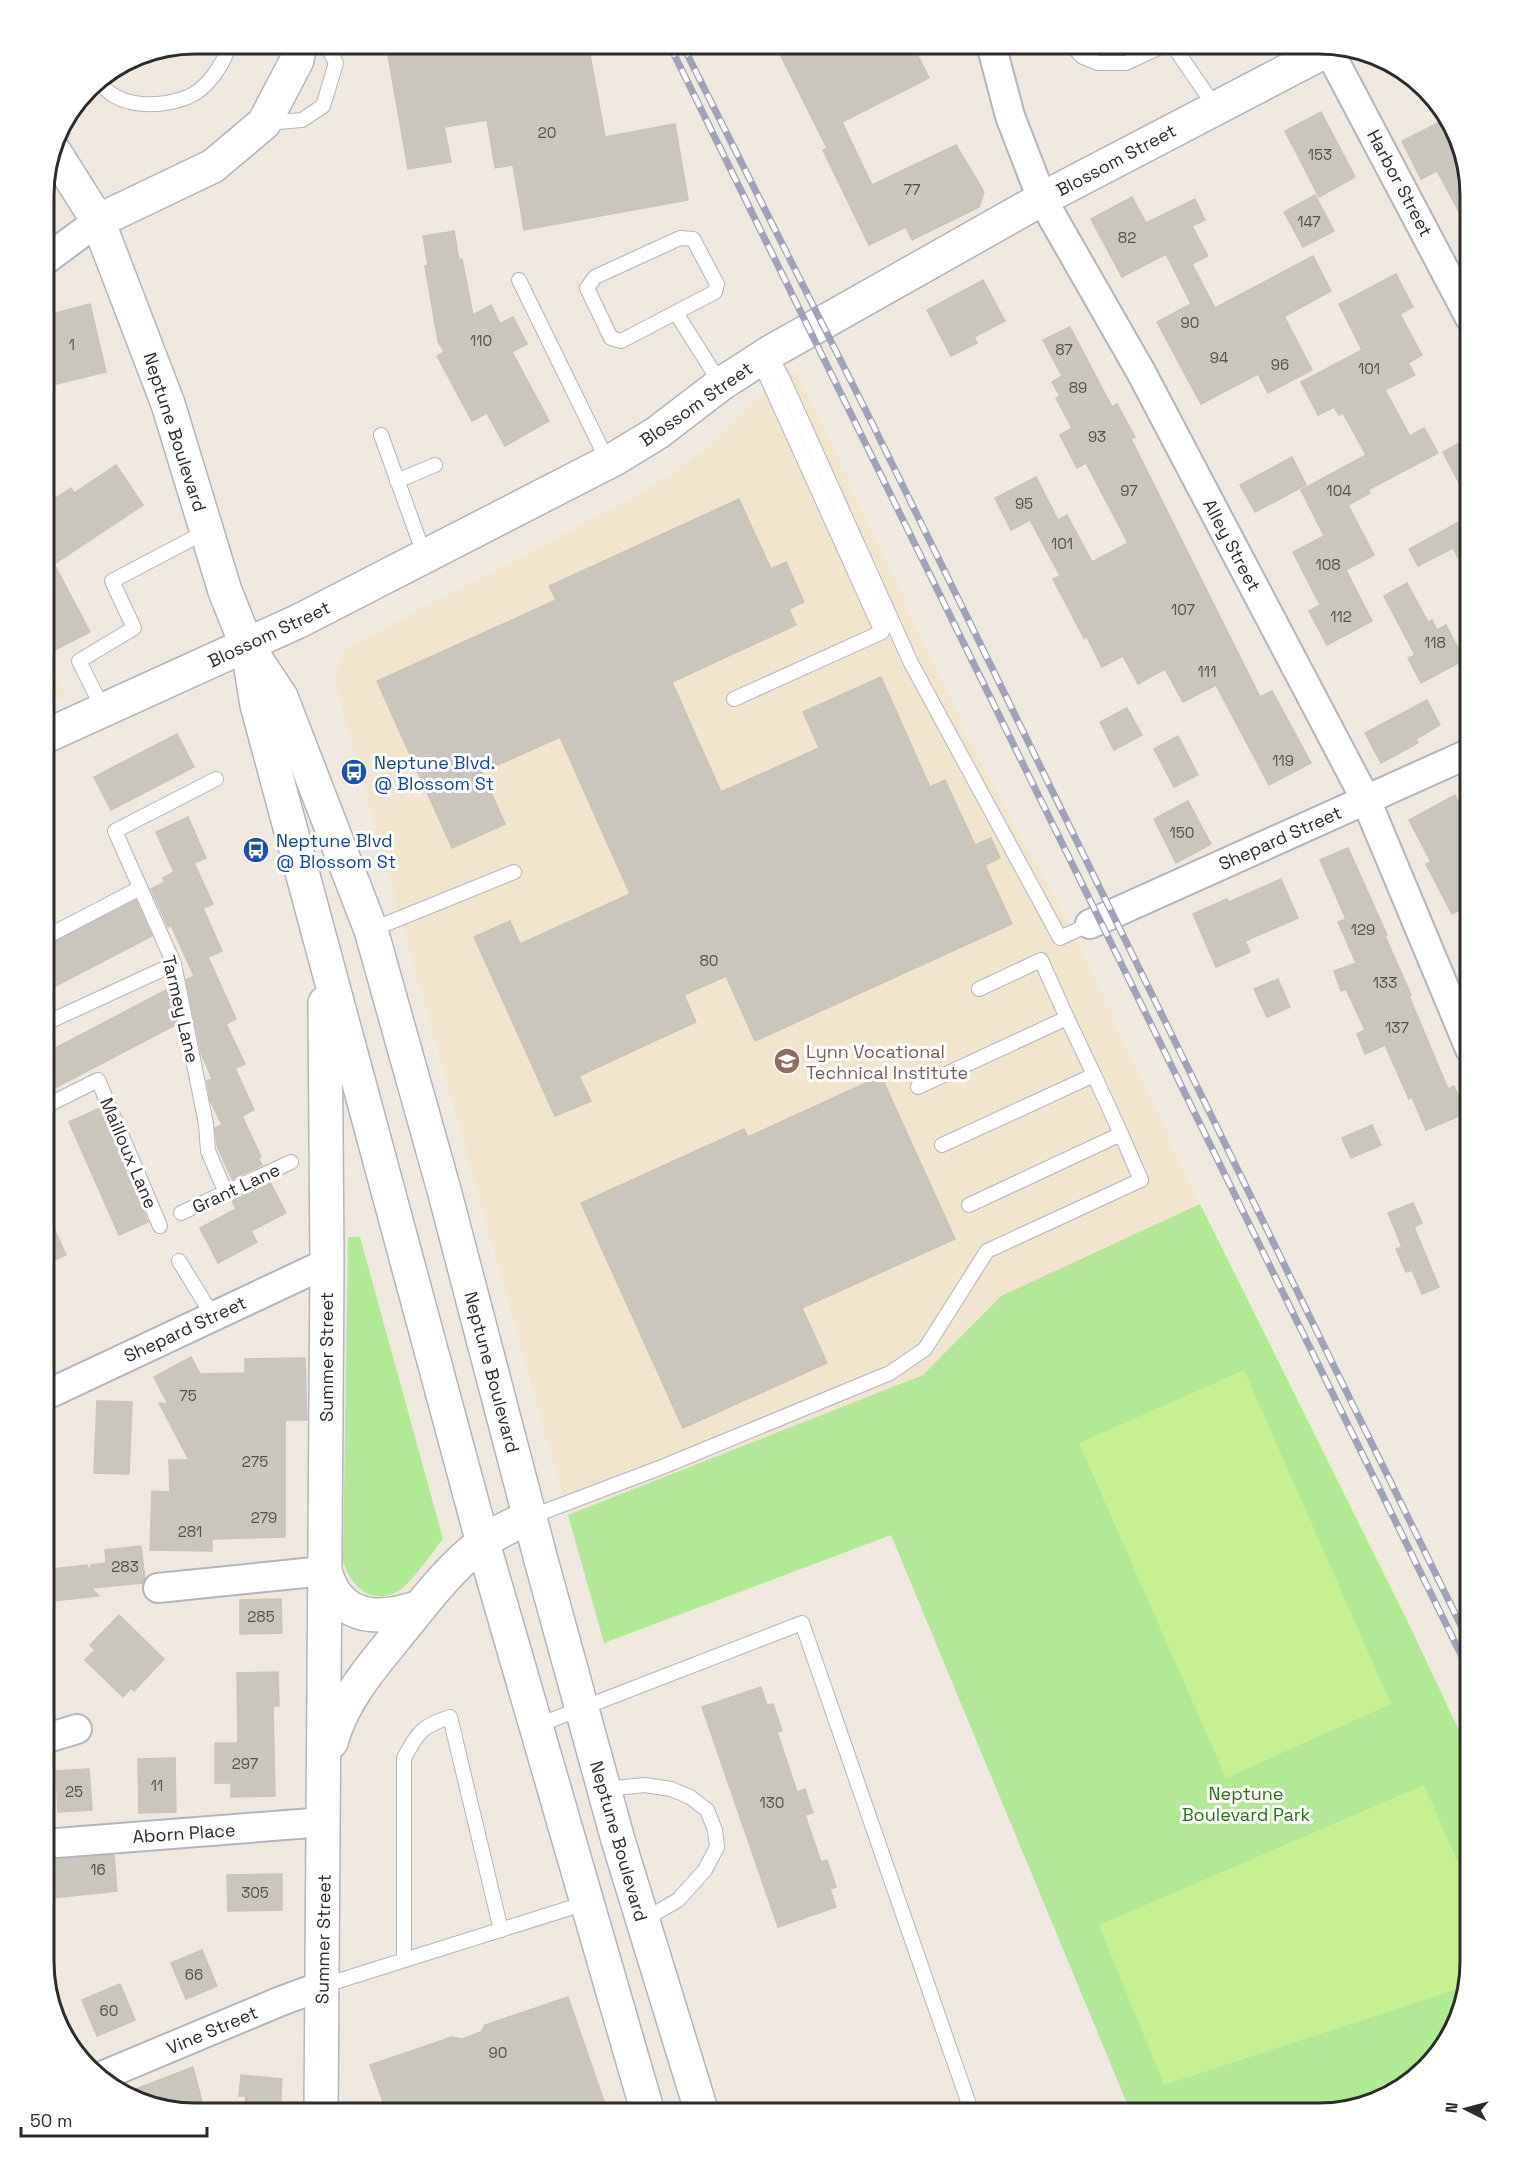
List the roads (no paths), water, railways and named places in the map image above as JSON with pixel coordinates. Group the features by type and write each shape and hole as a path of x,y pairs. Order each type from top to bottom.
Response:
{"main road":[{"path":"98,221 213,166 264,123 298,54"},
{"name":"Blossom Street","path":"54,727 104,709 247,646 608,462 657,432 721,384 764,356 1042,199 1318,54"},
{"name":"Neptune Boulevard","path":"59,159 98,221 168,404 225,591 247,646 257,705 483,1542 645,2103"},
{"name":"Neptune Boulevard","path":"247,646 282,697 371,930 444,1190 582,1708 642,1921 699,2103"},
{"name":"Summer Street","path":"321,2103 327,1263 324,950"},
{"name":"Summer Street","path":"325,1764 346,1702 420,1607 450,1572 483,1542 530,1517"},
{"path":"324,1571 335,1593 346,1606 359,1612 375,1616 403,1613 420,1607"}],"street":[{"name":"Alley Street","path":"994,54 1010,116 1042,199 1141,372 1366,800 1460,1024"},
{"name":"Harbor Street","path":"1335,55 1460,299"},
{"path":"54,254 98,221"},
{"name":"Shepard Street","path":"1090,924 1460,758"},
{"name":"Shepard Street","path":"54,1391 327,1263"},
{"path":"158,1588 324,1571"},
{"path":"54,1736 77,1729"},
{"name":"Aborn Place","path":"54,1843 324,1822"},
{"name":"Vine Street","path":"109,2073 233,2020 322,1986"}],"lane":[{"path":"104,88 128,102 153,104 189,96 212,78 227,54"},
{"path":"264,123 302,120 323,106 336,63 331,54"},
{"path":"1080,54 1098,63 1126,63 1145,54"},
{"path":"1179,54 1216,108"},
{"path":"680,238 693,239 717,284 715,292 676,313 621,341 611,338 587,288 595,277 680,238"},
{"path":"519,279 608,462"},
{"path":"676,313 721,384"},
{"path":"734,699 882,632 764,356"},
{"path":"764,356 788,390 911,663 1060,938 1090,924"},
{"path":"381,435 425,556"},
{"path":"397,481 435,465"},
{"path":"104,709 79,661 134,628 112,581 207,531"},
{"name":"Tarmey Lane","path":"216,779 116,831 174,964 206,1124 208,1151 226,1193"},
{"path":"371,930 514,872"},
{"path":"54,933 140,888"},
{"path":"530,1517 663,1467 890,1373 925,1349 987,1251 1141,1180 1041,960 979,989"},
{"path":"54,1019 174,964"},
{"path":"918,1087 1067,1018"},
{"path":"942,1145 1094,1075"},
{"name":"Mailloux Lane","path":"54,1098 98,1080 160,1226"},
{"path":"969,1205 1120,1134"},
{"name":"Grant Lane","path":"181,1213 291,1162"},
{"path":"179,1261 213,1316"},
{"path":"536,1726 802,1623 969,2103"},
{"path":"404,1960 404,1758 415,1738 428,1724 450,1717 501,1930"},
{"path":"605,1790 645,1785 671,1789 690,1797 707,1810 716,1830 717,1847 705,1870 678,1900 642,1921"},
{"path":"322,1986 586,1903"}],"railway":[{"path":"674,54 1460,1653"},
{"path":"687,54 874,427 1460,1624"}],"place":[{"name":"Neptune Blvd. @ Blossom St","path":"354,772"},
{"name":"Neptune Blvd @ Blossom St","path":"256,850"},
{"name":"Lynn Vocational Technical Institute","path":"787,1061"}],"park label":[{"name":"Neptune Boulevard Park","path":"1246,1803"}]}
